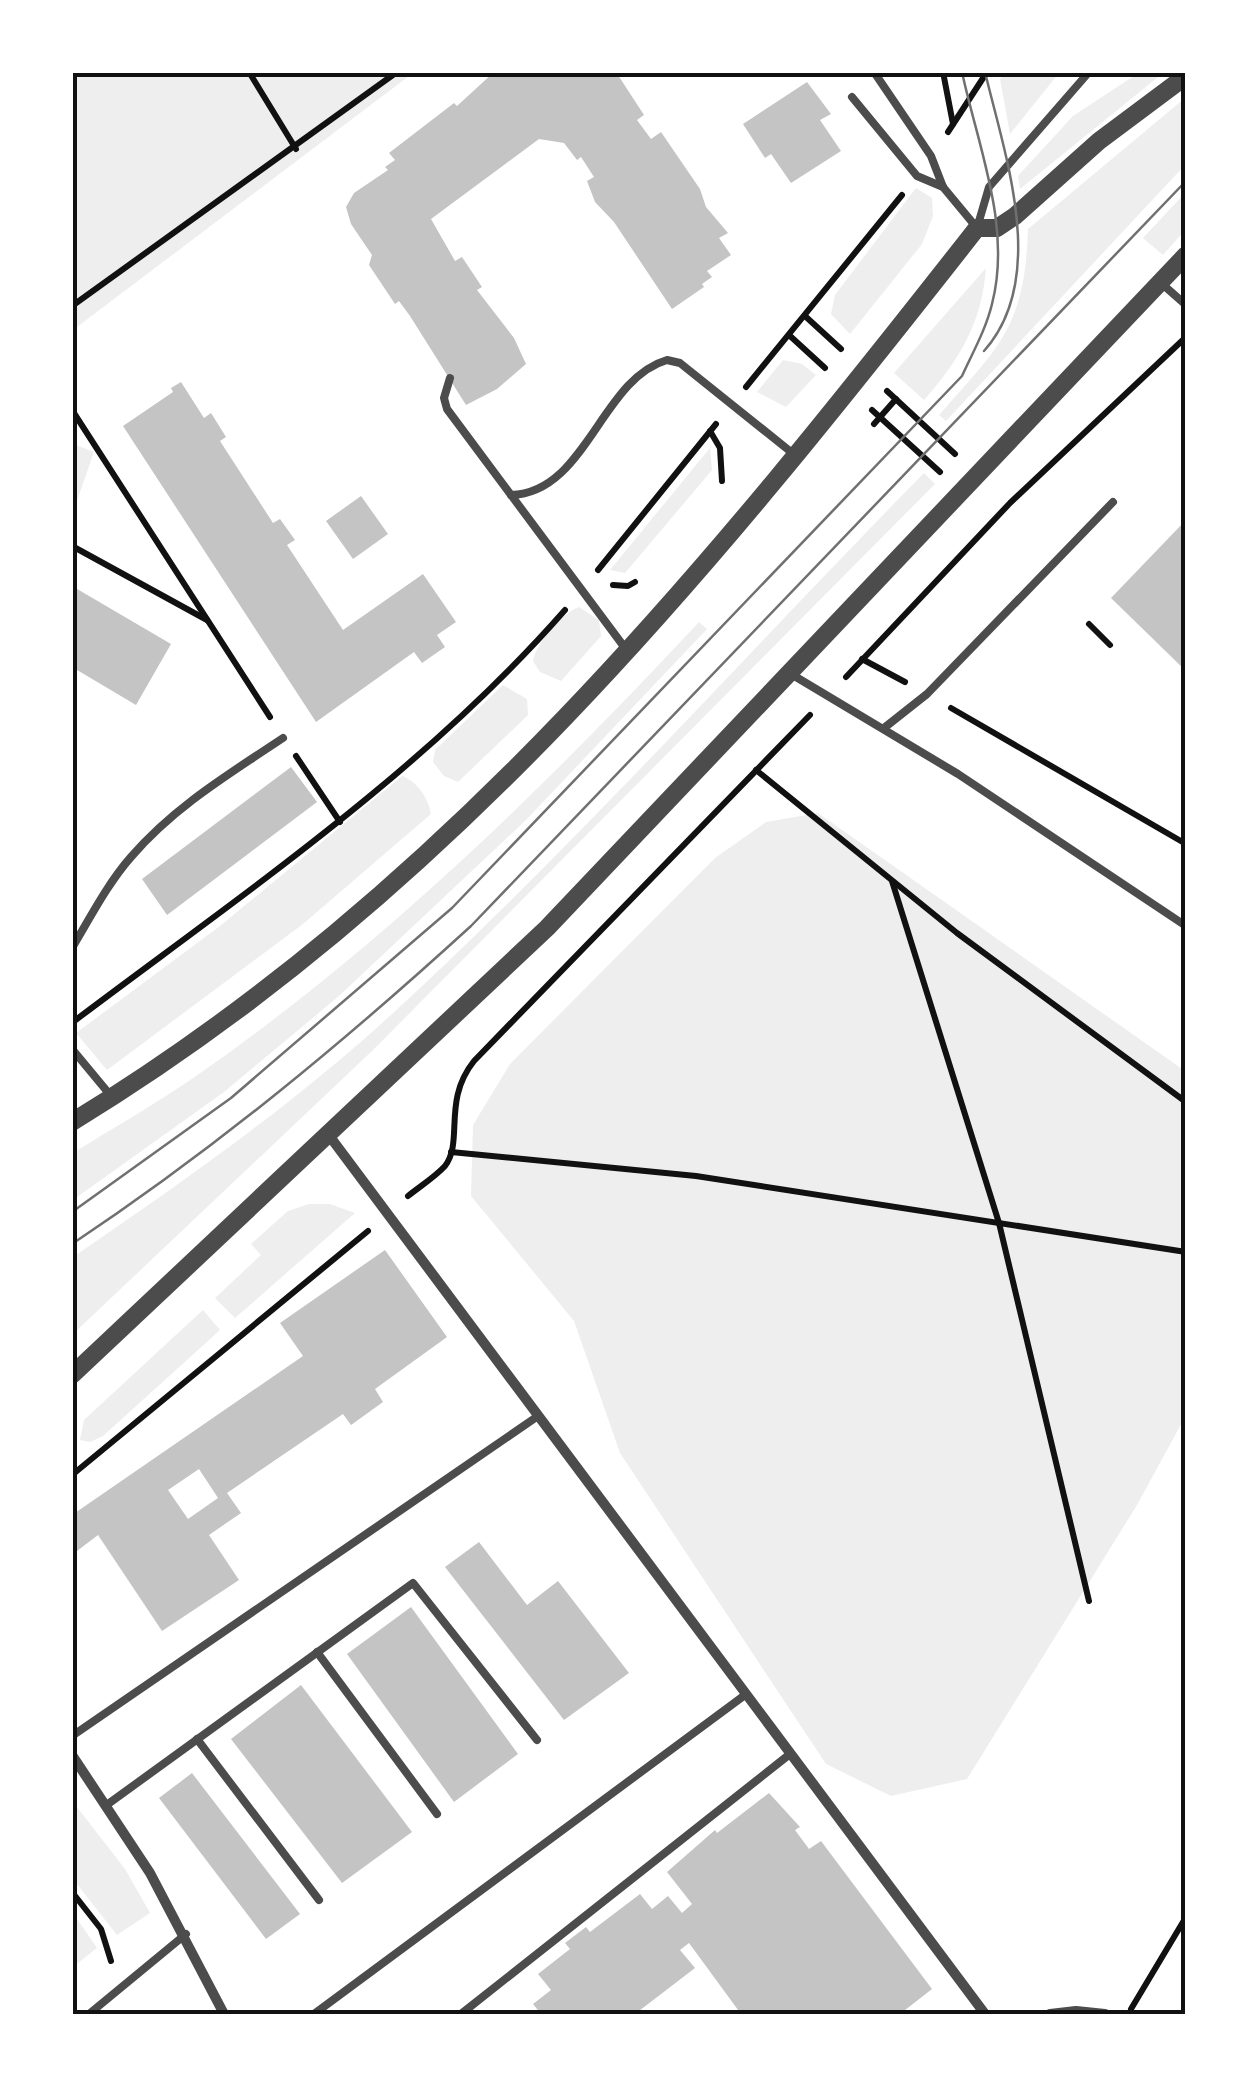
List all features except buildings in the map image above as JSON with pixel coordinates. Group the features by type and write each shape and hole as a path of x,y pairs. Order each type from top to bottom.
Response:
{"street":[{"path":"72,1122 216,1027 348,923 460,826 628,652 797,457 977,228 997,228 1016,216 1100,141 1186,76"},
{"path":"72,1375 547,928 1186,255"},
{"path":"328,1134 985,2014"},
{"path":"72,1755 108,1804 186,1934 224,2014"},
{"path":"1050,2014 1076,2010 1105,2014"}],"lane":[{"path":"874,72 931,156 943,187 977,228"},
{"path":"977,228 989,187 1089,72"},
{"path":"852,97 918,176 943,187"},
{"path":"1160,283 1186,305"},
{"path":"511,495 526,495 552,481 654,363 680,363 797,457"},
{"path":"450,378 444,398 447,409 628,652"},
{"path":"884,728 927,694 1113,502"},
{"path":"792,674 884,728 1186,926"},
{"path":"72,948 128,860 160,827 187,802 284,738"},
{"path":"72,1049 112,1098"},
{"path":"72,1736 538,1416"},
{"path":"108,1804 414,1583 537,1740"},
{"path":"317,1652 437,1814"},
{"path":"314,2014 746,1695"},
{"path":"197,1740 319,1900"},
{"path":"461,2014 790,1754"},
{"path":"90,2014 186,1934"}],"path":[{"path":"249,72 296,149"},
{"path":"72,306 296,149 397,72"},
{"path":"942,72 953,124"},
{"path":"931,156 987,72"},
{"path":"72,1023 340,822 508,674 582,590 918,176"},
{"path":"805,316 1010,503"},
{"path":"789,335 877,421 993,521"},
{"path":"73,1473 445,1166 451,1152 454,1096 474,1061 829,696 1010,503 1186,337"},
{"path":"877,421 896,399"},
{"path":"72,410 340,822"},
{"path":"710,432 720,448 722,481"},
{"path":"72,546 212,623"},
{"path":"1089,624 1110,644"},
{"path":"862,659 1186,844"},
{"path":"756,770 892,881 1186,1102"},
{"path":"892,881 1000,1223 1089,1601"},
{"path":"451,1152 696,1176 1186,1252"},
{"path":"72,1892 102,1929 114,1959"},
{"path":"1128,2014 1186,1916"}],"shaded area":[{"path":"1140,72 1163,73 1020,189 1018,176 1073,116"},
{"path":"73,73 413,73 73,330"},
{"path":"1006,73 1059,73 1010,134 1000,79"},
{"path":"1185,98 1185,165 946,421 939,415 993,351 1015,312 1026,262 1028,229"},
{"path":"916,188 932,198 933,216 922,244 850,334 831,314 835,295"},
{"path":"1185,193 1185,230 1163,255 1143,238"},
{"path":"986,268 980,306 967,340 924,400 894,373"},
{"path":"783,360 802,364 816,375 786,407 757,392"},
{"path":"72,444 94,452 73,512"},
{"path":"710,448 712,470 625,573 610,570"},
{"path":"924,473 935,484 373,1050 73,1334 73,1257 277,1111 392,1014 595,815"},
{"path":"579,607 599,620 601,636 561,681 540,672 533,661 551,630"},
{"path":"699,622 707,629 526,820 339,996 224,1092 73,1200 73,1153 196,1076 332,974 521,804"},
{"path":"503,685 527,699 528,715 458,782 444,776 433,762 435,750"},
{"path":"402,776 421,791 431,814 303,924 107,1070 76,1033 220,926"},
{"path":"818,813 1185,1071 1185,1417 1137,1505 967,1779 891,1796 826,1764 620,1453 574,1321 471,1196 473,1125 510,1064 715,858 766,822"},
{"path":"309,1204 330,1204 355,1213 235,1318 215,1298 261,1255 251,1244 288,1211"},
{"path":"203,1310 220,1330 103,1436 90,1442 80,1440 84,1420"},
{"path":"73,1802 125,1869 150,1913 117,1935 73,1879"},
{"path":"73,1913 97,1948 72,1967"}],"tram line":[{"path":"72,1212 231,1098 452,908 962,376 989,313 998,246 991,187 962,72"},
{"path":"984,351 1004,321 1014,288 1018,253 1011,178 985,72"},
{"path":"72,1244 278,1092 471,926 1186,181"}]}
